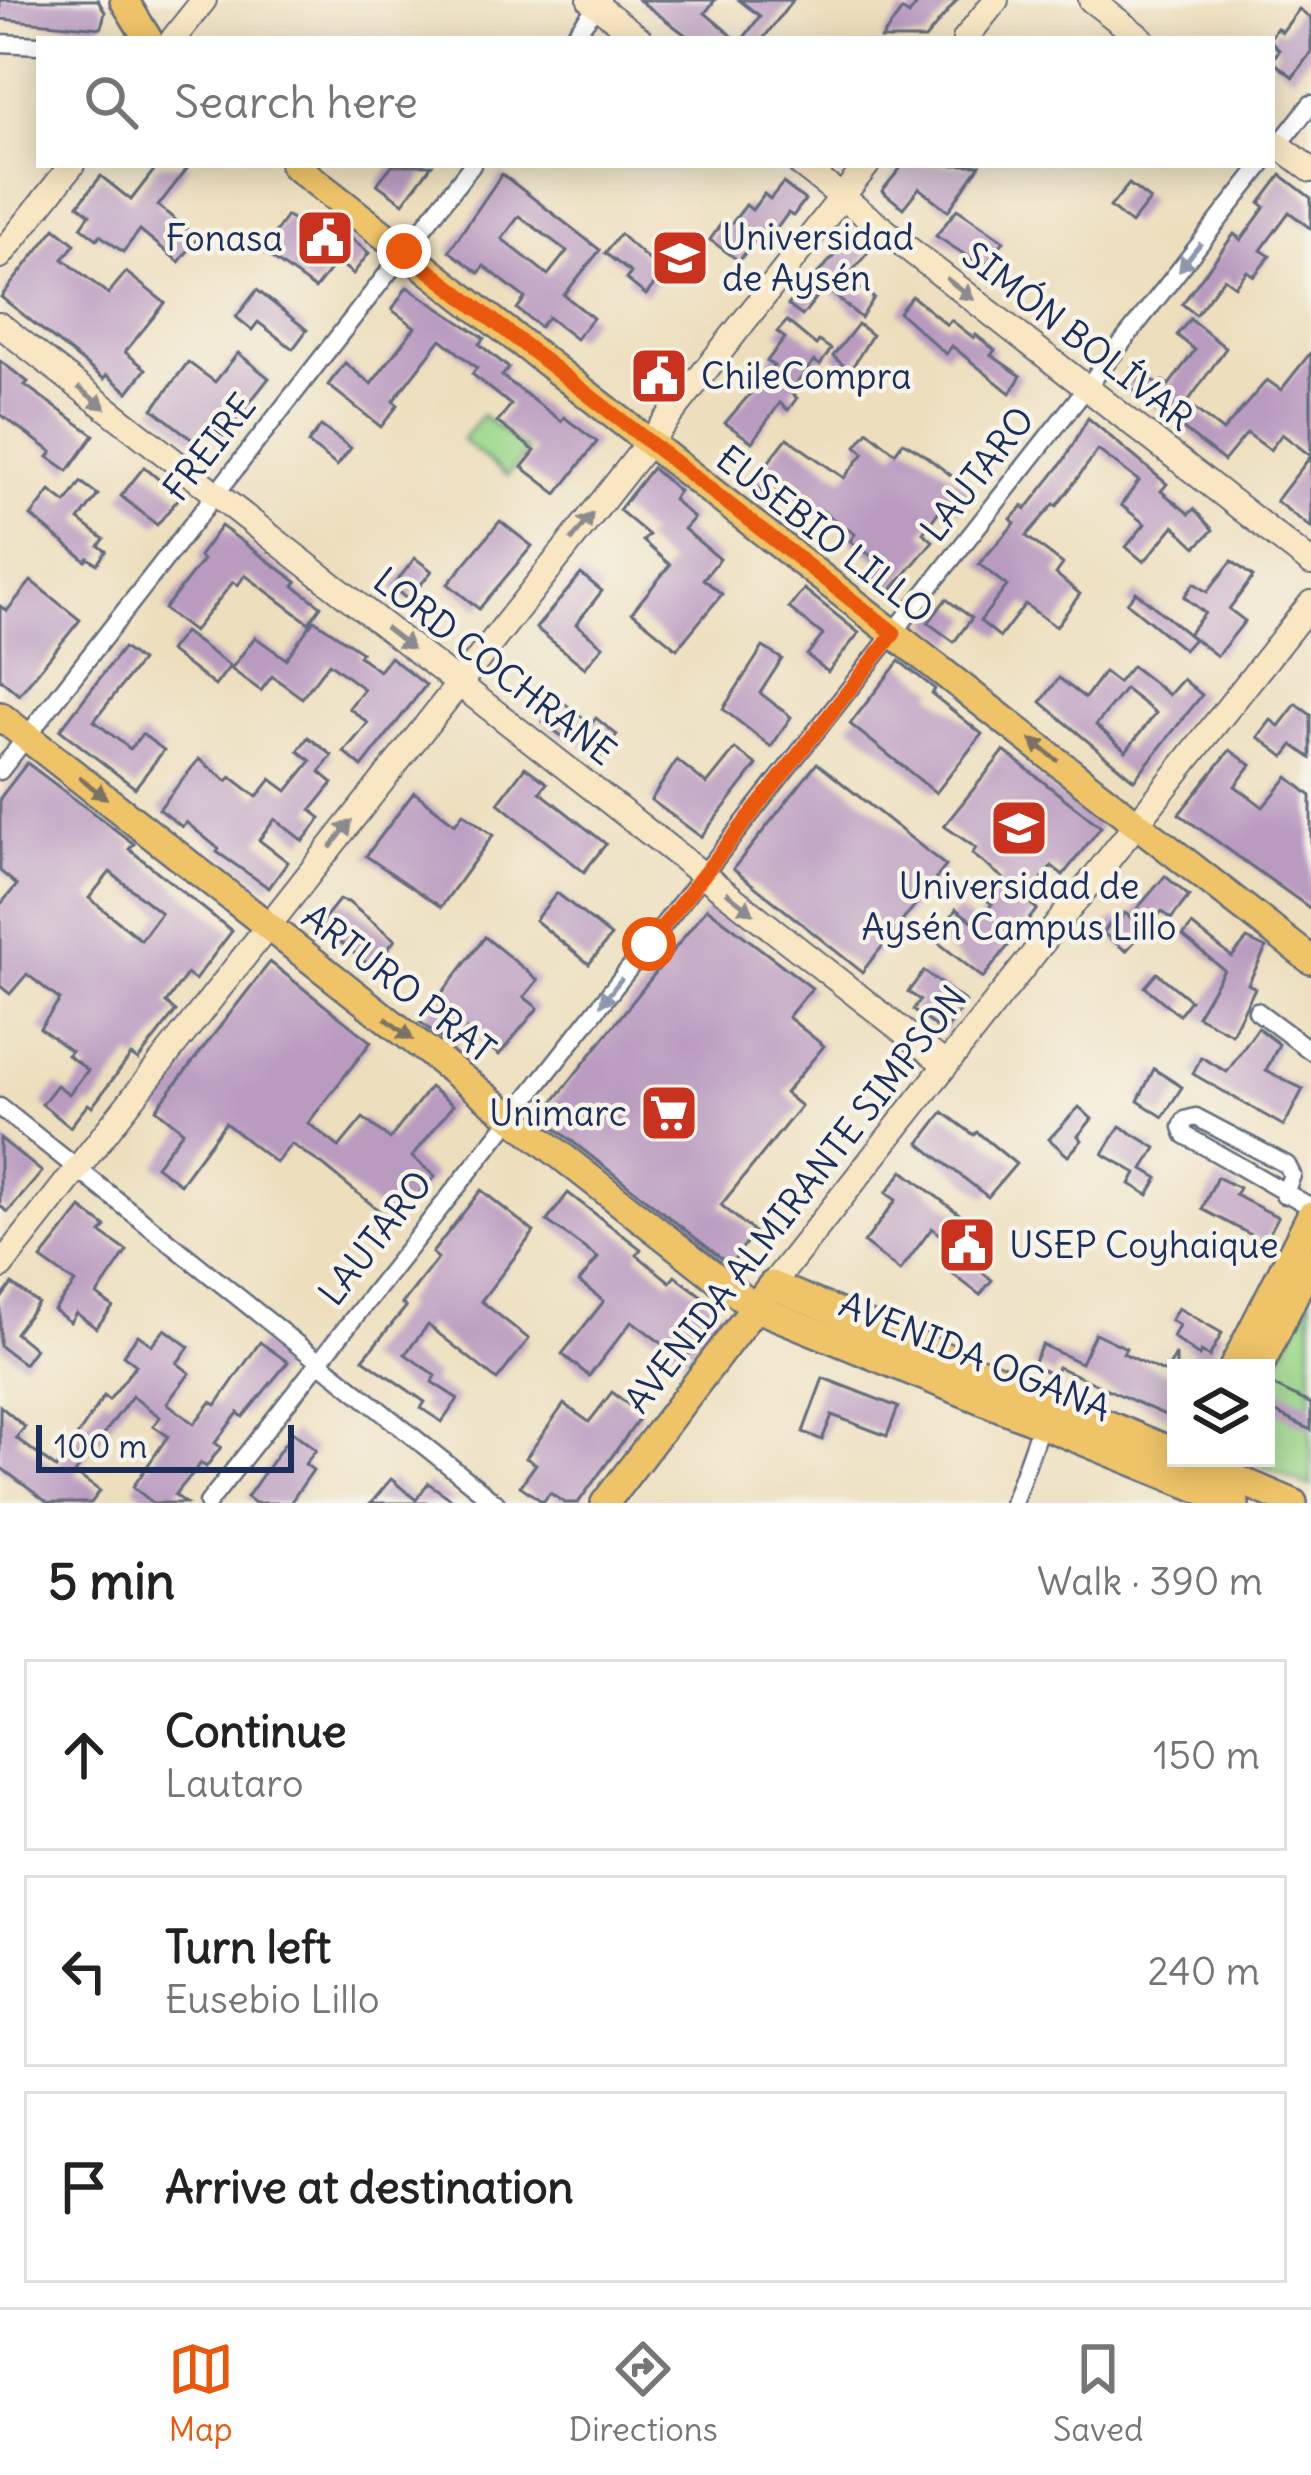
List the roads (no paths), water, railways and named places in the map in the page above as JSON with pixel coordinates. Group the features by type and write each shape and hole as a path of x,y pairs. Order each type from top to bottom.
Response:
{"main road":[{"path":"124,0 146,36"},
{"name":"EUSEBIO LILLO","path":"299,168 1308,952"},
{"name":"ARTURO PRAT","path":"0,716 512,1118 763,1296"},
{"path":"1237,1359 1311,1211"},
{"path":"1263,1359 1311,1260"},
{"name":"AVENIDA OGANA","path":"763,1296 1042,1421 1167,1455"},
{"name":"AVENIDA OGANA","path":"763,1296 1167,1452"},
{"name":"AVENIDA ALMIRANTE SIMPSON","path":"605,1503 763,1296"},
{"name":"AVENIDA OGANA","path":"1198,1467 1235,1503"},
{"name":"AVENIDA OGANA","path":"1205,1467 1293,1503"}],"street":[{"path":"175,36 204,0"},
{"path":"967,36 996,0"},
{"path":"1091,0 1138,36"},
{"path":"573,36 596,2 636,36"},
{"path":"0,43 36,45"},
{"name":"LAUTARO","path":"1275,146 1311,104"},
{"path":"1275,153 1311,170"},
{"path":"0,256 70,168"},
{"name":"FREIRE","path":"0,771 470,168"},
{"name":"SIMÓN BOLÍVAR","path":"805,168 1311,563"},
{"path":"0,1267 865,168"},
{"name":"LAUTARO","path":"208,1503 1258,168"},
{"name":"LORD COCHRANE","path":"0,326 945,1064"},
{"name":"AVENIDA ALMIRANTE SIMPSON","path":"763,1296 1311,603"},
{"path":"1257,1011 1311,1052"},
{"path":"0,1107 496,1503"},
{"path":"1284,1195 1292,1175 1286,1165 1196,1118 1183,1123 1185,1135 1284,1195 1311,1211"},
{"path":"1013,1503 1042,1421"}],"place":[{"name":"Fonasa","path":"325,238"},
{"name":"Universidad de Aysén","path":"680,258"},
{"name":"ChileCompra","path":"659,376"},
{"name":"Universidad de Aysén Campus Lillo","path":"1019,828"},
{"name":"Unimarc","path":"669,1113"},
{"name":"USEP Coyhaique","path":"967,1245"}]}
